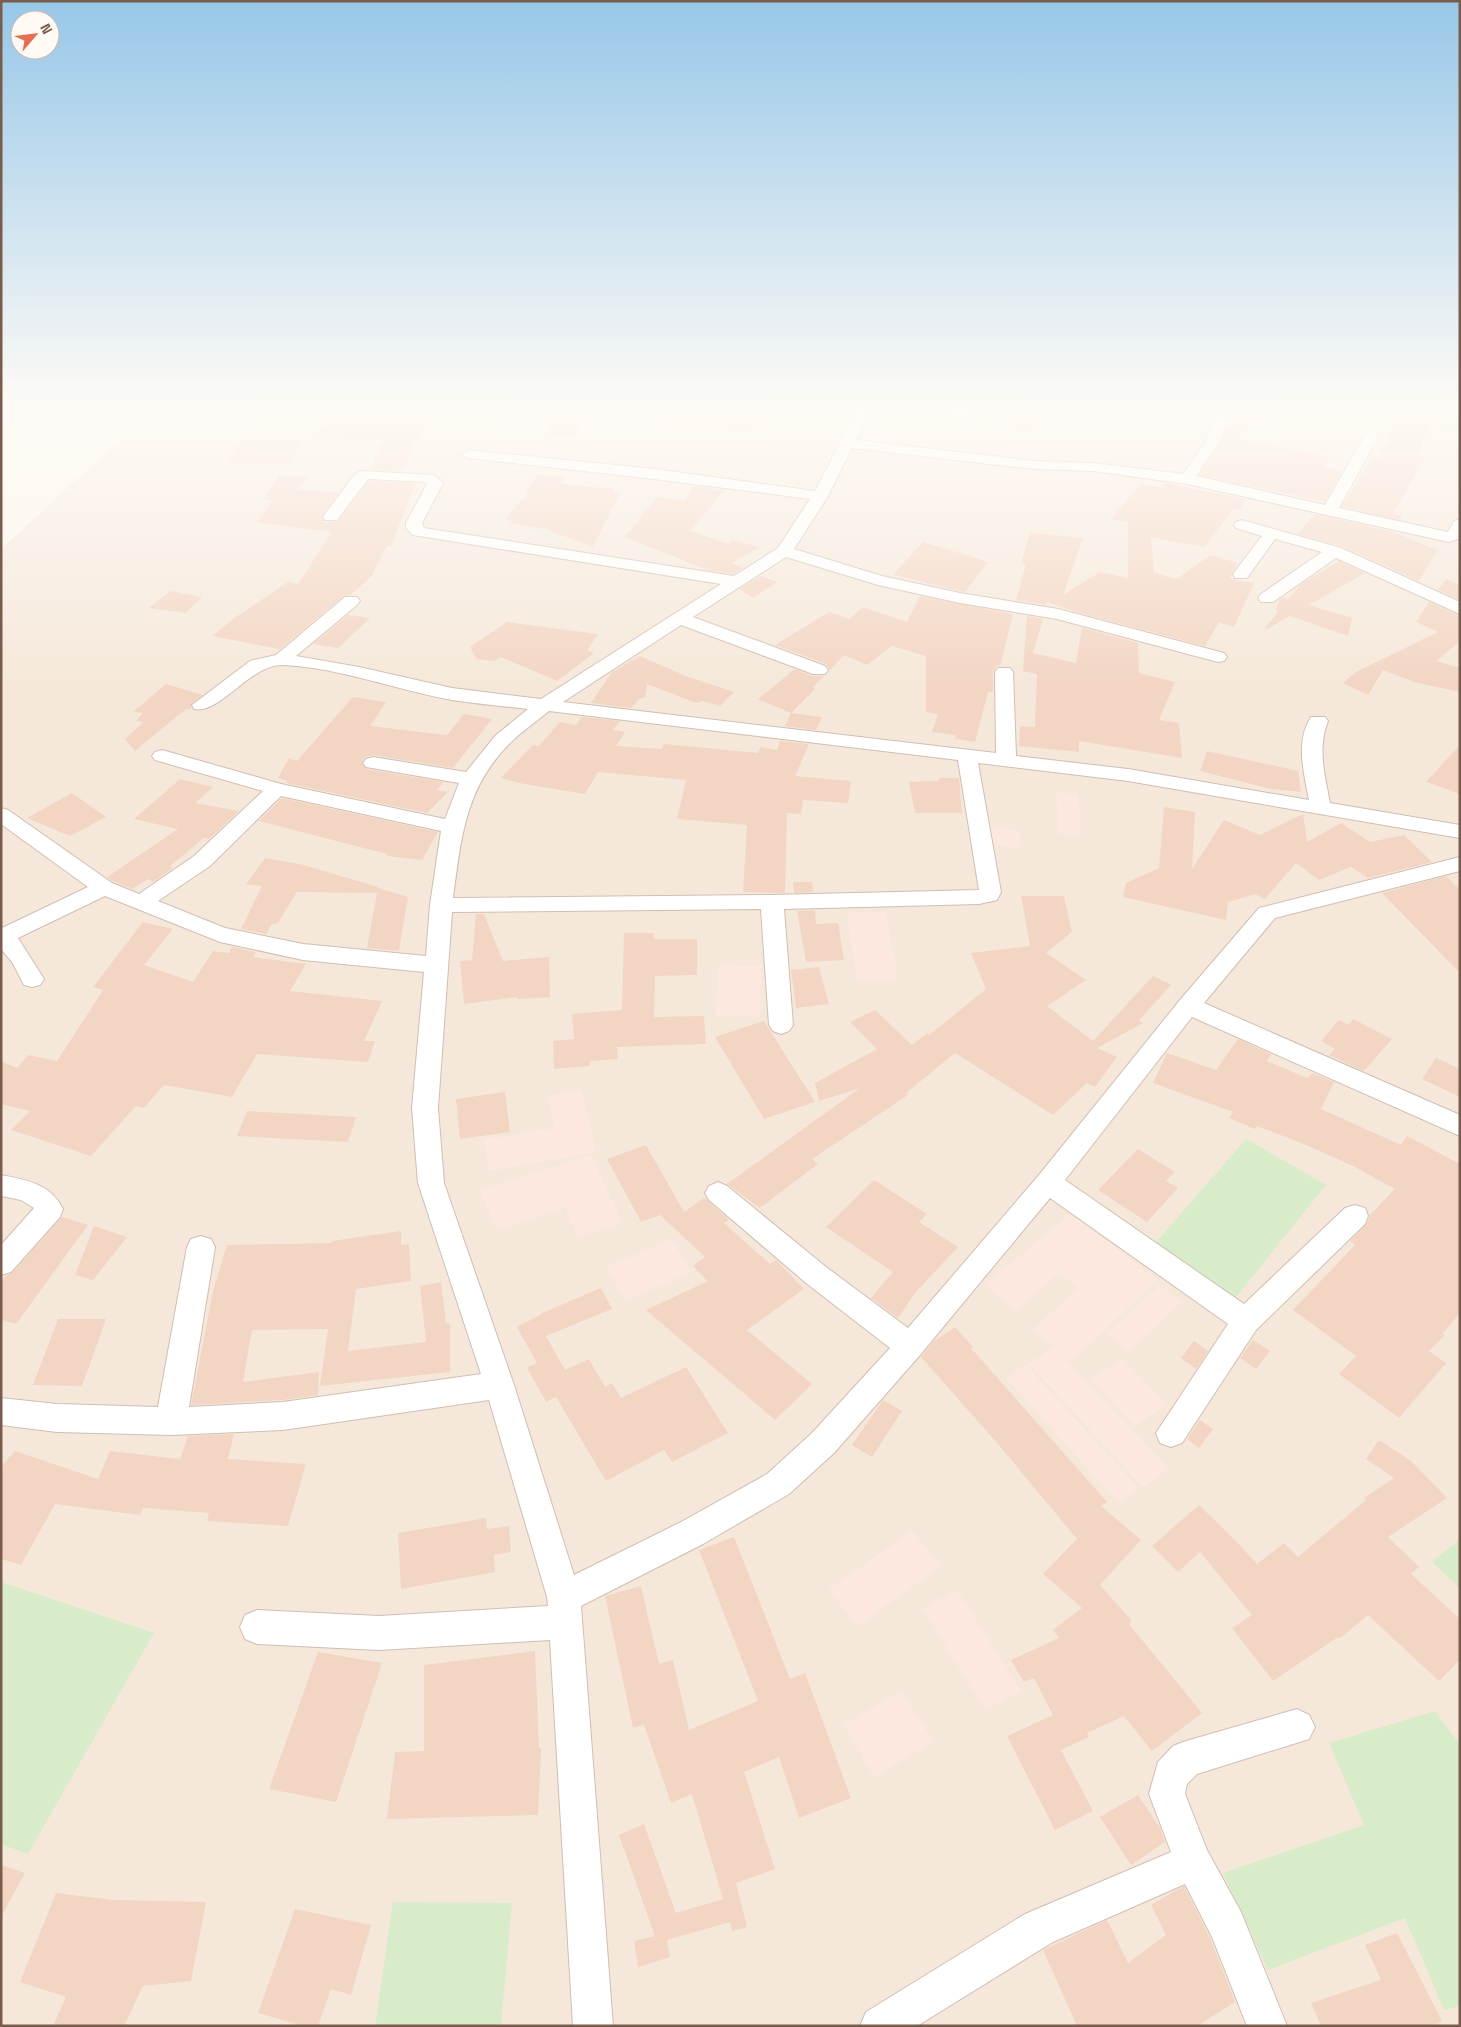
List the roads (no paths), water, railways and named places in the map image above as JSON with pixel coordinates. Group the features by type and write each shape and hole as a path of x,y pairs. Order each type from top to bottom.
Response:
{"street":[{"path":"331,518 344,500"},
{"path":"426,500 414,523 414,528 419,532 736,581"},
{"path":"593,2026 565,1610 499,1385 431,1183 424,1108 441,905 452,827 470,779 503,739 546,704 784,551 818,500"},
{"path":"1282,500 1449,537 1454,535 1460,524"},
{"path":"1330,510 1336,500"},
{"path":"1242,525 1336,551 1460,609"},
{"path":"1241,574 1272,533"},
{"path":"784,551 878,580 960,598 1058,614 1218,657"},
{"path":"1266,598 1336,551"},
{"path":"282,659 351,601"},
{"path":"679,618 819,670"},
{"path":"201,705 256,665 282,659 359,672 452,694 1128,775 1460,832"},
{"path":"1004,672 1006,760"},
{"path":"1318,721 1313,729 1313,763 1321,808"},
{"path":"162,756 277,789 452,827"},
{"path":"441,905 772,902 979,897 989,895 967,756"},
{"path":"373,763 470,779"},
{"path":"141,903 202,861 277,789"},
{"path":"1,814 104,888 220,934 303,952 436,965"},
{"path":"257,1627 378,1633 565,1610 692,1533 778,1484 823,1443 910,1346 1048,1182 1188,1006 1267,913 1460,864"},
{"path":"32,979 21,958 6,940 10,933 104,888"},
{"path":"772,902 781,1026"},
{"path":"1188,1006 1460,1126"},
{"path":"1048,1182 1246,1321"},
{"path":"1,1185 27,1190 45,1199 50,1209 1,1264"},
{"path":"718,1193 816,1275 910,1346"},
{"path":"1171,1433 1246,1321 1355,1216"},
{"path":"170,1421 202,1247"},
{"path":"1,1411 57,1418 170,1421 282,1416 499,1385"},
{"path":"1267,2026 1227,1926 1193,1860 1167,1794 1171,1775 1186,1759 1297,1727"},
{"path":"880,2026 1039,1928 1193,1860"}]}
